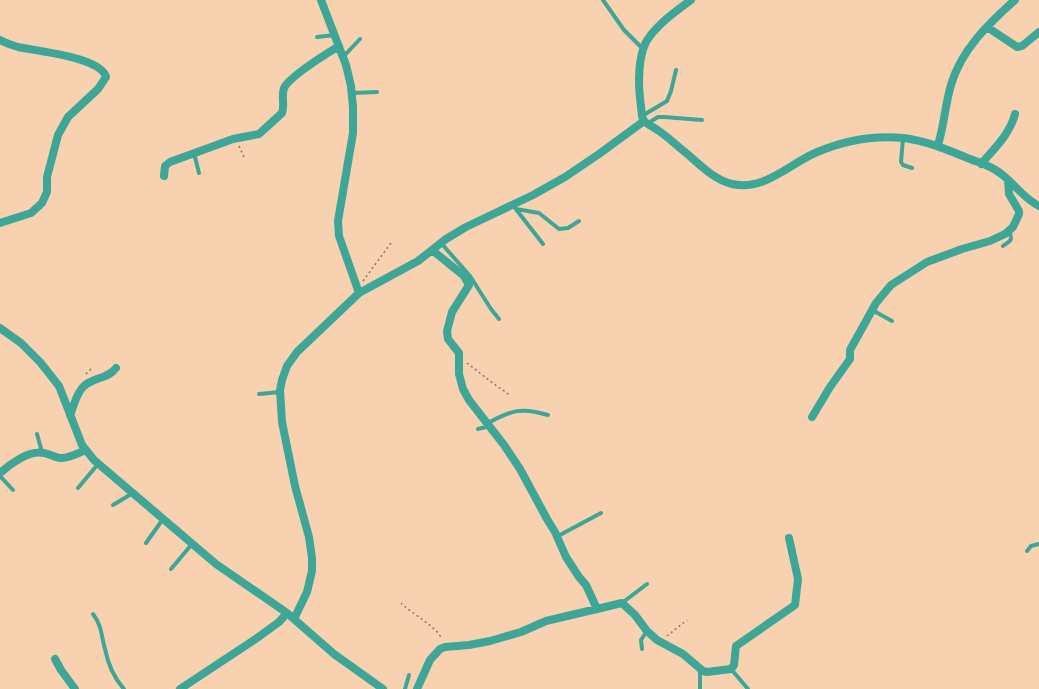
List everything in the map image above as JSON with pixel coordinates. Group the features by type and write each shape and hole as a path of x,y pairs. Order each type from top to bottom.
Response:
{"street":[{"path":"321,0 339,46 352,93 353,133 338,221 339,236 358,291"},
{"path":"692,0 671,15 653,33 647,42 643,49 639,84 644,120 714,176 731,184 741,186 753,184 766,181 814,153 842,143 861,139 903,138 938,146 998,172 1027,199 1039,206"},
{"path":"938,146 949,94 959,64 987,27 1015,0"},
{"path":"987,27 1017,47 1022,46 1039,32"},
{"path":"0,40 16,46 76,58 92,64 105,74 106,77 98,89 68,117 58,135 48,177 47,192 42,203 31,213 0,223"},
{"path":"164,176 165,166 167,164 235,139 259,134 282,113 284,109 283,94 288,83 339,46"},
{"path":"981,164 1005,135 1013,123 1015,114"},
{"path":"180,689 190,687 279,622 290,616 307,592 312,571 312,558 309,538 295,486 282,422 280,392 287,366 297,352 358,291 418,261 441,243 466,227 514,207 565,177 599,154 644,120"},
{"path":"812,417 830,387 850,359 850,350 872,310 882,294 891,285 918,267 945,255 990,242 1009,230 1019,214 1016,205 1009,194 1008,180"},
{"path":"432,250 464,276 469,285 452,312 447,331 448,339 459,353 459,374 463,389 469,400 489,425 520,469 558,536 566,557 586,585 597,610"},
{"path":"0,328 21,344 40,362 58,386 86,450 98,464 216,564 290,616 334,654 383,689"},
{"path":"70,415 77,396 84,386 108,375 116,368"},
{"path":"0,475 12,463 25,456 42,452 61,458 86,450"},
{"path":"417,689 430,660 440,649 444,647 469,645 490,641 521,632 546,621 622,603 635,615 647,631 660,642 683,654 700,669 707,672 731,669 734,665 736,646 795,605 798,579 789,538"},
{"path":"55,659 60,670 75,689"}],"lane":[{"path":"603,0 624,30 643,49"},
{"path":"316,37 335,35"},
{"path":"343,58 360,38"},
{"path":"644,120 667,100 671,91 676,70"},
{"path":"352,93 377,92"},
{"path":"644,120 664,116 702,120"},
{"path":"903,138 900,162 903,165 912,168"},
{"path":"194,153 199,173"},
{"path":"514,207 539,213 559,229 568,228 579,221"},
{"path":"514,207 543,244"},
{"path":"1003,246 1012,238 1009,230"},
{"path":"441,243 470,276 499,319"},
{"path":"872,310 892,322"},
{"path":"259,394 280,392"},
{"path":"478,429 489,425 504,414 522,410 535,411 548,415"},
{"path":"37,434 42,452"},
{"path":"78,488 98,464"},
{"path":"0,475 13,490"},
{"path":"113,505 133,493"},
{"path":"558,536 601,514"},
{"path":"146,543 163,519"},
{"path":"171,569 192,544"},
{"path":"1027,552 1031,546 1039,544"},
{"path":"622,603 647,584"},
{"path":"93,614 101,627 109,663 119,683 124,689"},
{"path":"642,649 641,640 647,631"},
{"path":"700,669 700,689"},
{"path":"731,669 748,689"},
{"path":"405,689 409,675"}],"path":[{"path":"235,139 244,157"},
{"path":"358,291 391,243"},
{"path":"466,361 511,396"},
{"path":"401,603 409,611 438,632 444,647"},
{"path":"660,642 687,620"}]}
